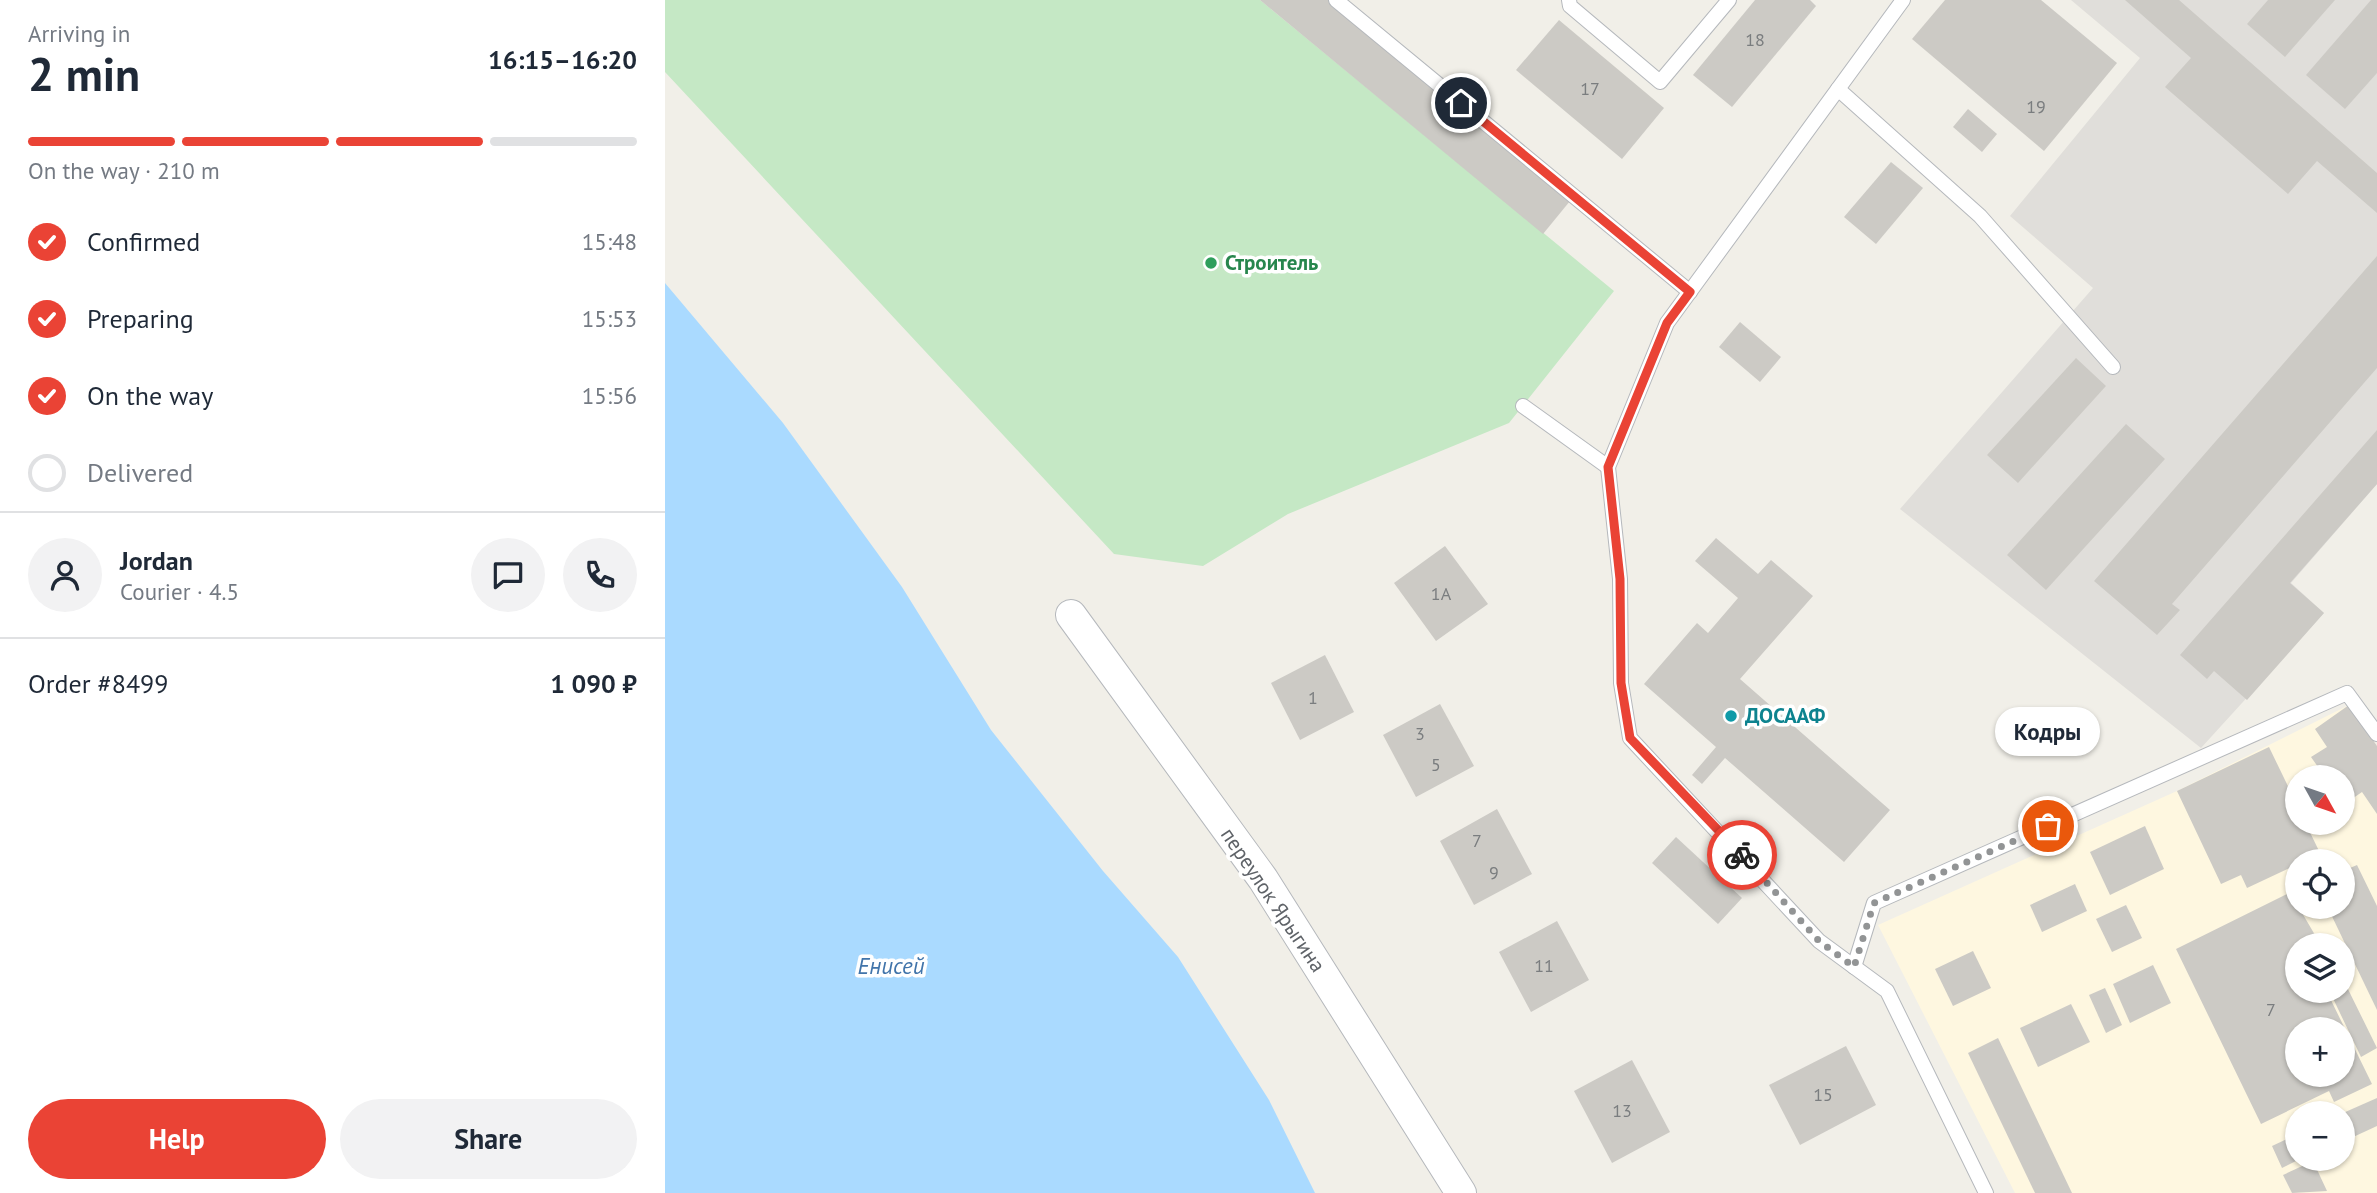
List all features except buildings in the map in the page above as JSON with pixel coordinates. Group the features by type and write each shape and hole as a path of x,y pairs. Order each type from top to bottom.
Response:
{"street":[{"name":"переулок Ярыгина","path":"1071,615 1262,879 1461,1193"}],"lane":[{"path":"1336,0 1690,292"},
{"path":"1569,0 1570,6 1660,82 1729,0"},
{"path":"1903,0 1667,323 1608,467 1620,579 1621,683 1630,738 1819,941 1887,991 1986,1193"},
{"path":"1838,89 1980,216 2113,367"},
{"path":"1523,406 1608,467"},
{"path":"1854,967 1874,903 2347,693 2377,734"}],"shaded area":[{"path":"2071,0 2377,0 2377,484 2291,583 2324,613 2201,748 1900,509 2093,288 2010,216 2140,58"},
{"path":"2349,705 2377,746 2377,1193 2015,1193 1878,925 2177,791"}],"green space":[{"name":"Строитель","path":"665,0 1260,0 1614,291 1509,423 1288,514 1203,566 1114,554 665,72"}],"water":[{"name":"Енисей","path":"665,283 783,423 902,587 991,730 1103,871 1178,957 1269,1100 1315,1193 665,1193"}],"way so far":[{"path":"1742,855 1819,941 1854,967 1874,903 2048,826"}],"place":[{"name":"Строитель","path":"1211,263"},
{"name":"ДОСААФ","path":"1731,716"},
{"name":"Кодры","path":"2048,826"}],"route":[{"path":"1461,103 1690,292 1667,323 1608,467 1620,579 1621,683 1630,738 1742,855"}]}
